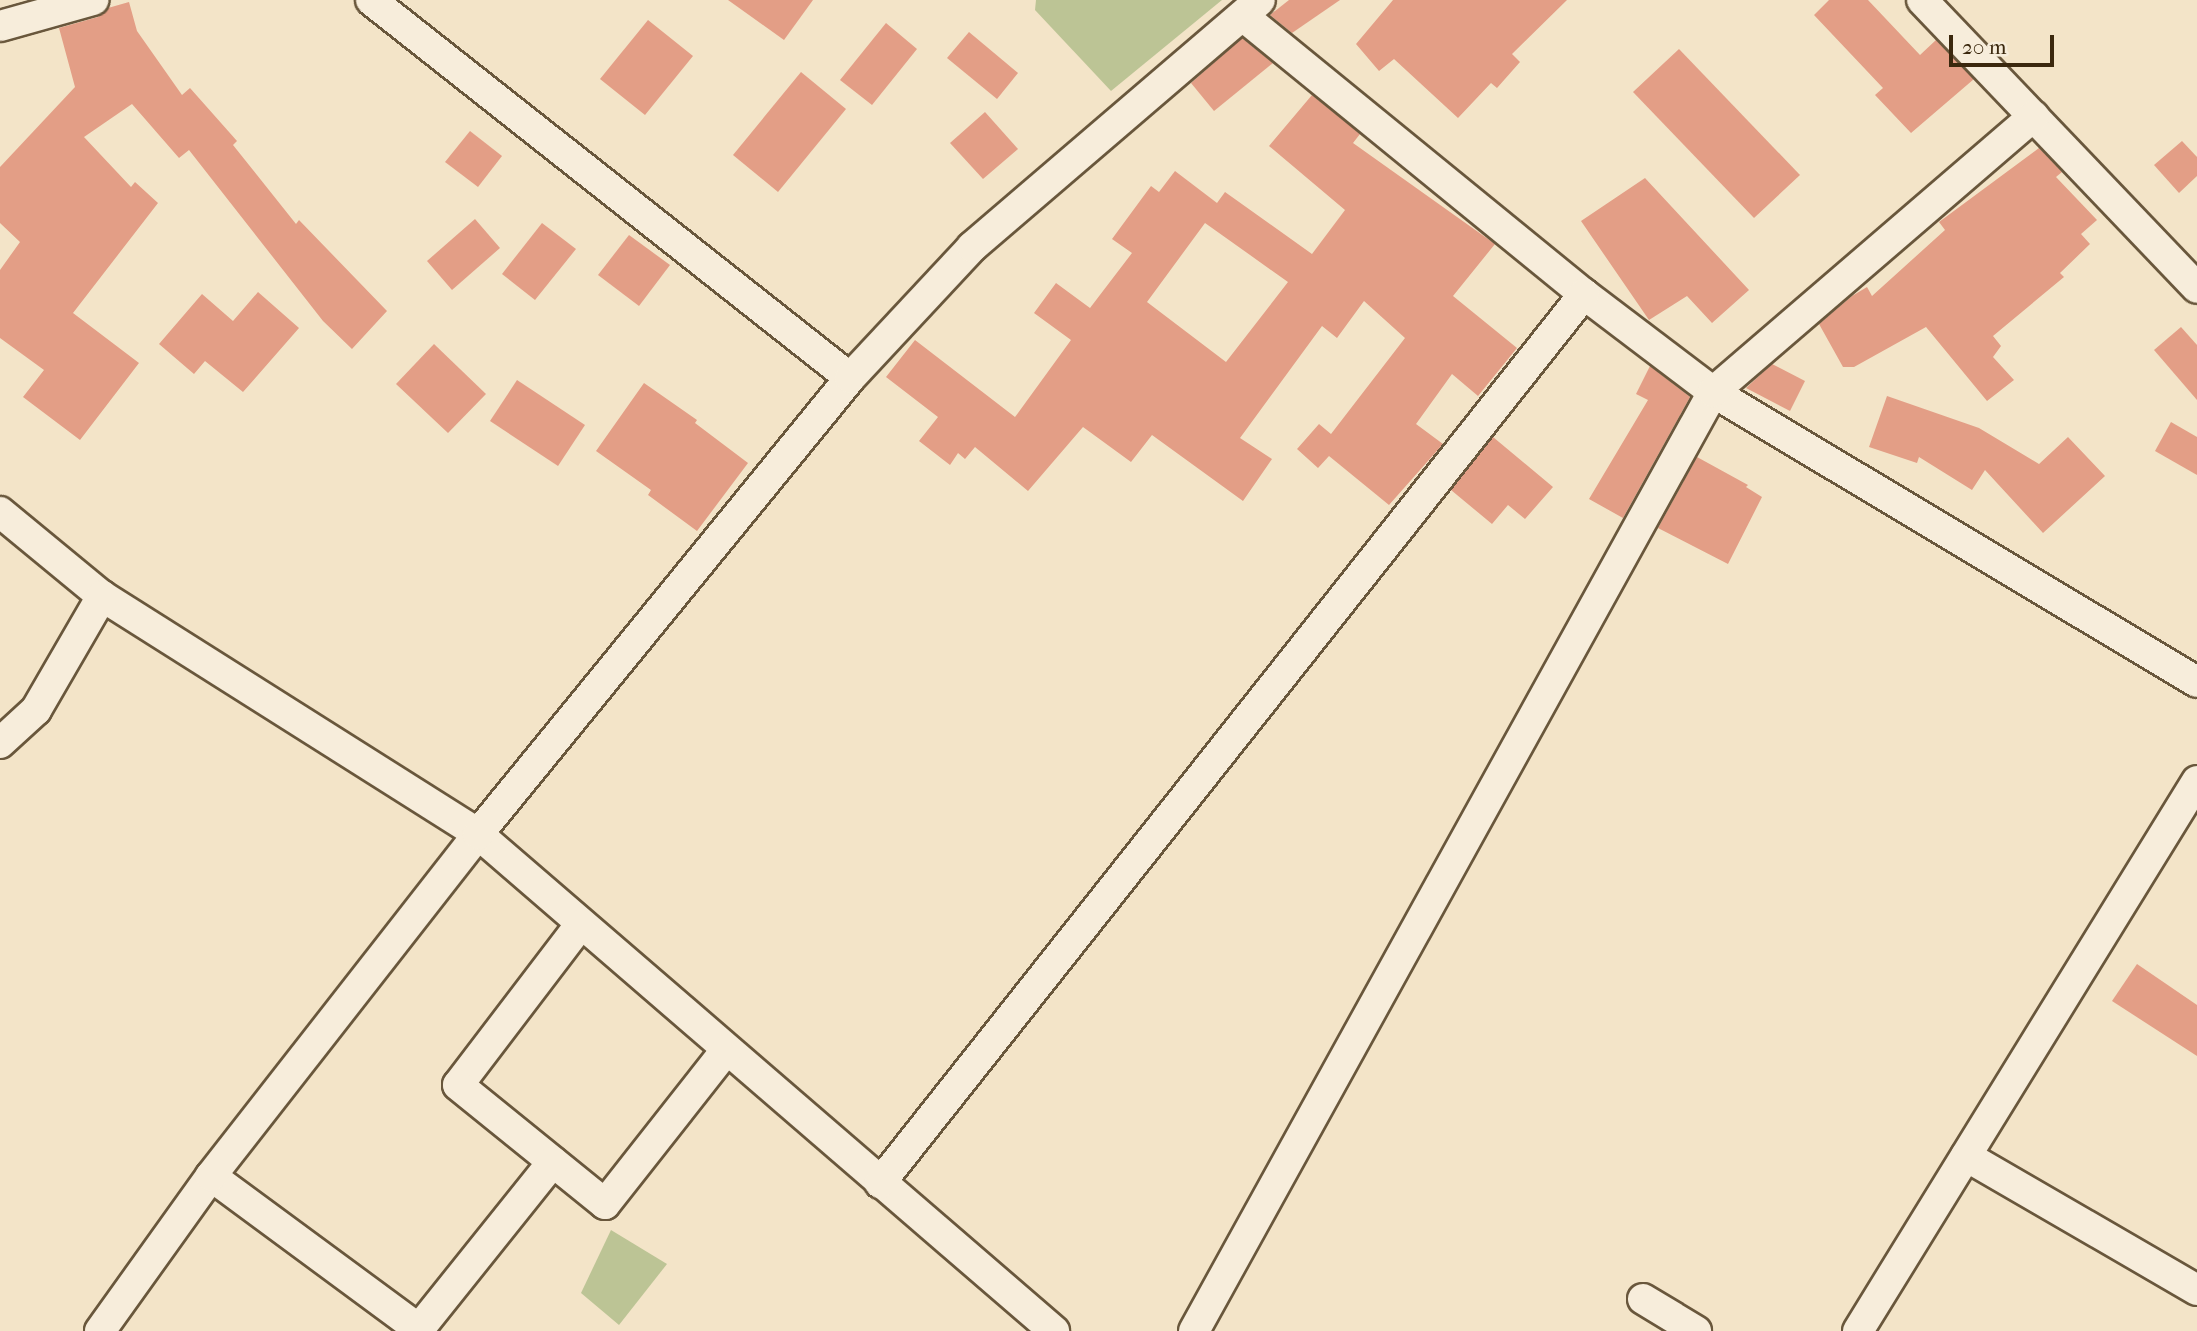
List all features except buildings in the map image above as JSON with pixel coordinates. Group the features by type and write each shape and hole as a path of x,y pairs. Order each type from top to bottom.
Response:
{"street":[{"path":"0,26 93,0"},
{"path":"371,0 850,378"},
{"path":"1922,0 2197,288"},
{"path":"100,1331 211,1176 478,834 850,378 972,247 1252,8 1584,293 1713,392 2197,682"},
{"path":"1194,1331 1713,392 2034,116"},
{"path":"880,1183 1584,293"},
{"path":"0,512 102,596 478,834 580,925 1054,1331"},
{"path":"0,743 36,710 102,596"},
{"path":"1858,1331 2197,780"},
{"path":"580,925 458,1085 605,1204 726,1050"},
{"path":"1966,1156 2197,1290"},
{"path":"211,1176 420,1330 554,1162"},
{"path":"1643,1299 1696,1331"}],"green space":[{"path":"1036,0 1222,0 1111,91 1035,10"},
{"path":"611,1230 667,1264 619,1325 581,1293"}]}
